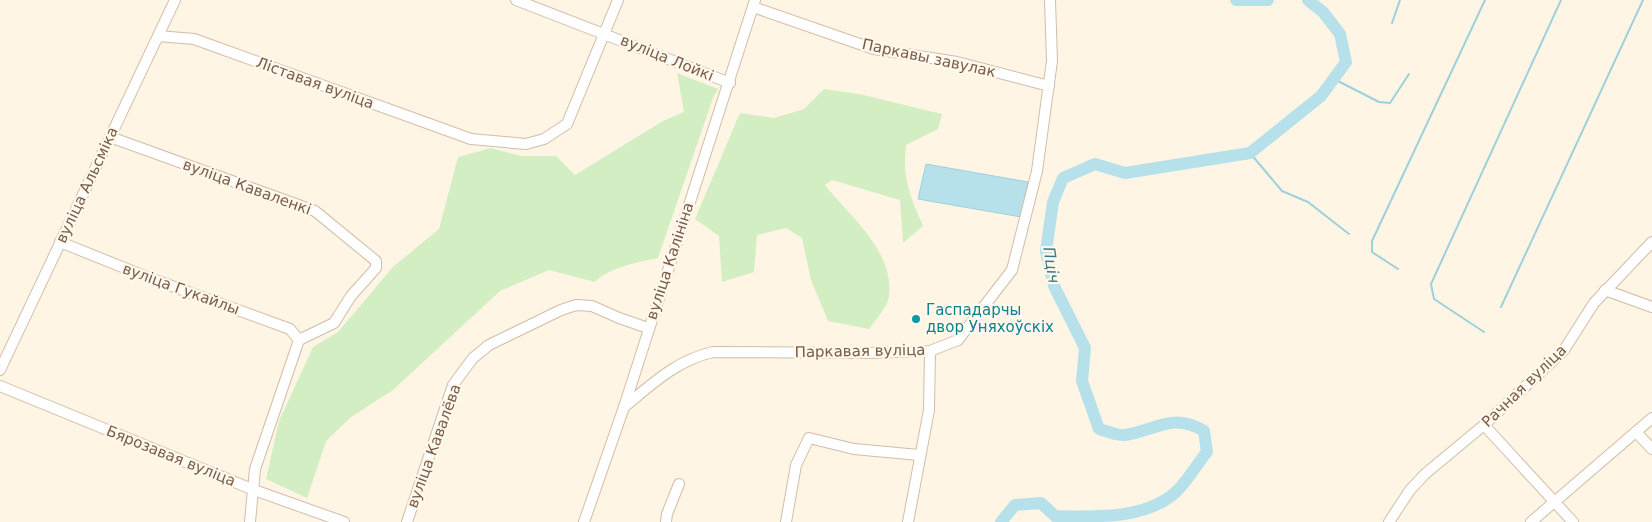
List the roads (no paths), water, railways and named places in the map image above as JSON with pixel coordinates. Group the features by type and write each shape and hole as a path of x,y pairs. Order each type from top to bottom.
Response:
{"street":[{"name":"вуліца Альсміка","path":"0,370 175,0"},
{"name":"вуліца Лойкі","path":"516,0 604,32 730,83"},
{"path":"604,32 618,0"},
{"name":"Паркавая вуліца","path":"624,407 679,363 697,355 713,352 866,353 930,351 958,340 1012,270 1037,175 1052,62 1050,0"},
{"name":"Паркавы завулак","path":"754,3 874,49 956,62 1049,86"},
{"name":"вуліца Калініна","path":"584,522 624,407 648,328 730,83 754,3"},
{"name":"вуліца Лойкі","path":"470,139 526,144 544,139 567,124 604,32"},
{"name":"Ліставая вуліца","path":"158,36 194,39 470,139"},
{"name":"вуліца Каваленкі","path":"110,137 315,211 376,261 376,268 351,296 334,323 300,340"},
{"name":"вуліца Гукайлы","path":"60,242 147,277 290,329 300,340"},
{"name":"Рачная вуліца","path":"1389,522 1410,490 1424,474 1484,425 1564,350 1605,290 1652,242"},
{"path":"1605,290 1652,306"},
{"name":"вуліца Кавалёва","path":"407,522 453,385 473,358 489,345 576,305 592,306 648,328"},
{"path":"250,522 255,468 300,340"},
{"path":"908,522 919,455 929,410 930,351"},
{"name":"Бярозавая вуліца","path":"0,386 254,490 344,522"},
{"path":"1531,522 1652,418"},
{"path":"1484,425 1573,522"},
{"path":"1636,432 1652,449"},
{"path":"786,522 796,465 809,438 854,448 919,455"},
{"path":"666,522 667,514 679,484"}],"water":[{"path":"926,164 1028,182 1021,217 918,199"}],"waterway":[{"name":"Пціч","path":"1236,0 1268,0"},
{"name":"Пціч","path":"1001,522 1015,505 1041,503 1055,516 1119,515 1150,507 1177,491 1207,452 1204,431 1183,423 1164,424 1125,435 1099,429 1082,381 1085,348 1054,286 1046,251 1053,202 1063,178 1095,164 1125,173 1250,153 1321,96 1346,62 1340,34 1323,12 1308,0"},
{"path":"1392,23 1400,0"},
{"path":"1398,269 1372,252 1372,241 1485,0"},
{"path":"1484,332 1434,299 1431,284 1561,0"},
{"path":"1501,307 1643,0"},
{"path":"1334,79 1379,102 1390,103 1409,74"},
{"path":"1250,153 1282,191 1308,202 1349,234"}],"place":[{"name":"Гаспадарчы двор Уняхоўскіх","path":"916,319"}]}
